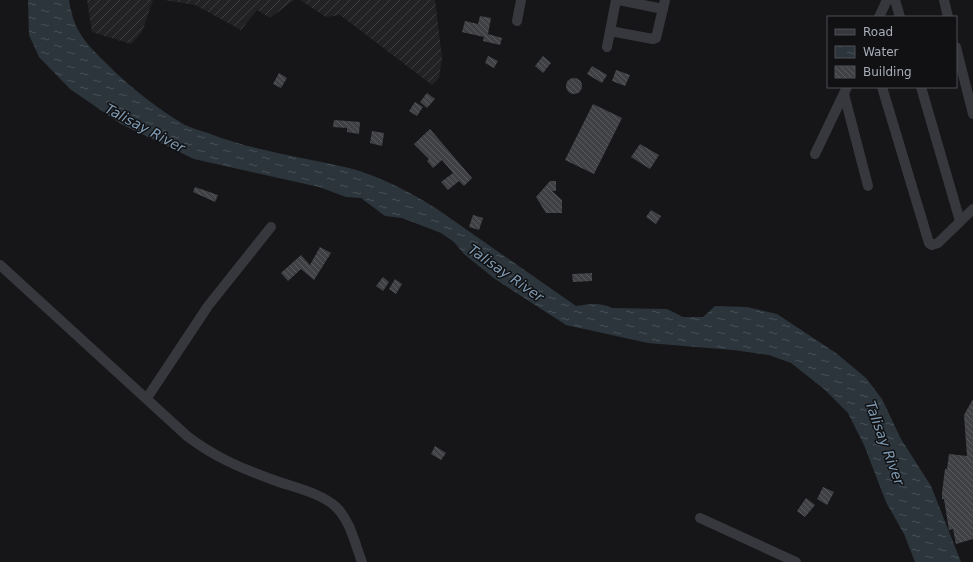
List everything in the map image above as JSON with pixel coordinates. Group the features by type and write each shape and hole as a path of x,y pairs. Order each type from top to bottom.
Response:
{"street":[{"path":"517,21 521,0"},
{"path":"607,47 610,31 618,0 664,5 657,36 654,39 610,31"},
{"path":"880,16 888,0"},
{"path":"895,0 900,16"},
{"path":"944,0 948,16"},
{"path":"957,51 973,114"},
{"path":"882,88 929,243 932,245 938,243 973,209"},
{"path":"921,88 960,221"},
{"path":"815,154 846,90"},
{"path":"846,90 868,186"},
{"path":"147,398 208,306 271,227"},
{"path":"0,265 187,436 215,456 230,464 314,494 335,506 342,514 362,562"},
{"path":"700,518 796,562"}],"shaded area":[{"path":"87,0 153,0 142,32 131,44 92,32"},
{"path":"164,0 294,0 270,18 257,10 241,30 195,5"},
{"path":"300,0 435,0 442,58 439,78 432,85 340,15 326,17"}],"water":[{"name":"Talisay River","path":"28,0 69,0 74,21 82,37 94,51 117,74 136,90 185,125 242,145 361,171 394,185 437,209 576,306 594,304 612,308 667,309 683,317 703,317 715,306 747,307 777,314 836,353 866,378 882,399 901,439 931,486 961,562 915,562 904,534 886,502 864,445 848,413 824,389 791,363 769,355 733,350 648,343 566,325 495,279 464,254 454,242 441,233 402,218 385,216 361,198 346,197 319,187 194,159 121,124 70,89 39,57 29,35"}],"building":[{"path":"480,16 491,18 488,34 502,38 500,45 483,41 484,37 462,32 465,21 478,24"},
{"path":"488,56 498,61 494,68 485,63"},
{"path":"543,56 551,63 543,73 535,66"},
{"path":"592,66 607,75 602,83 587,74"},
{"path":"616,70 630,75 625,86 612,81"},
{"path":"279,73 287,78 281,88 273,84"},
{"path":"571,78 577,78 582,83 580,92 577,94 571,94 566,89 566,83"},
{"path":"427,93 435,99 427,108 420,102"},
{"path":"415,102 423,107 417,116 409,111"},
{"path":"593,104 622,118 594,174 565,160"},
{"path":"334,120 360,122 359,134 347,132 347,128 333,127"},
{"path":"430,129 472,178 464,186 459,181 448,190 441,182 453,173 442,160 433,168 427,161 429,159 414,144"},
{"path":"372,131 384,133 382,146 370,143"},
{"path":"640,144 659,155 650,169 631,157"},
{"path":"550,181 556,181 556,191 552,191 562,200 562,213 546,213 536,197"},
{"path":"195,187 218,195 215,202 193,192"},
{"path":"651,210 661,216 656,224 646,217"},
{"path":"473,215 483,218 479,230 469,227"},
{"path":"320,247 331,253 314,280 301,269 288,281 281,273 301,255 310,265"},
{"path":"592,273 592,281 573,282 572,274"},
{"path":"383,277 389,282 383,291 376,286"},
{"path":"395,279 402,284 396,294 389,289"},
{"path":"973,399 973,539 956,544 953,529 949,530 942,493 945,469 947,469 949,454 967,456 964,415"},
{"path":"435,446 446,453 441,460 431,454"},
{"path":"823,487 834,492 827,505 817,499"},
{"path":"806,498 815,505 805,517 797,511"}]}
